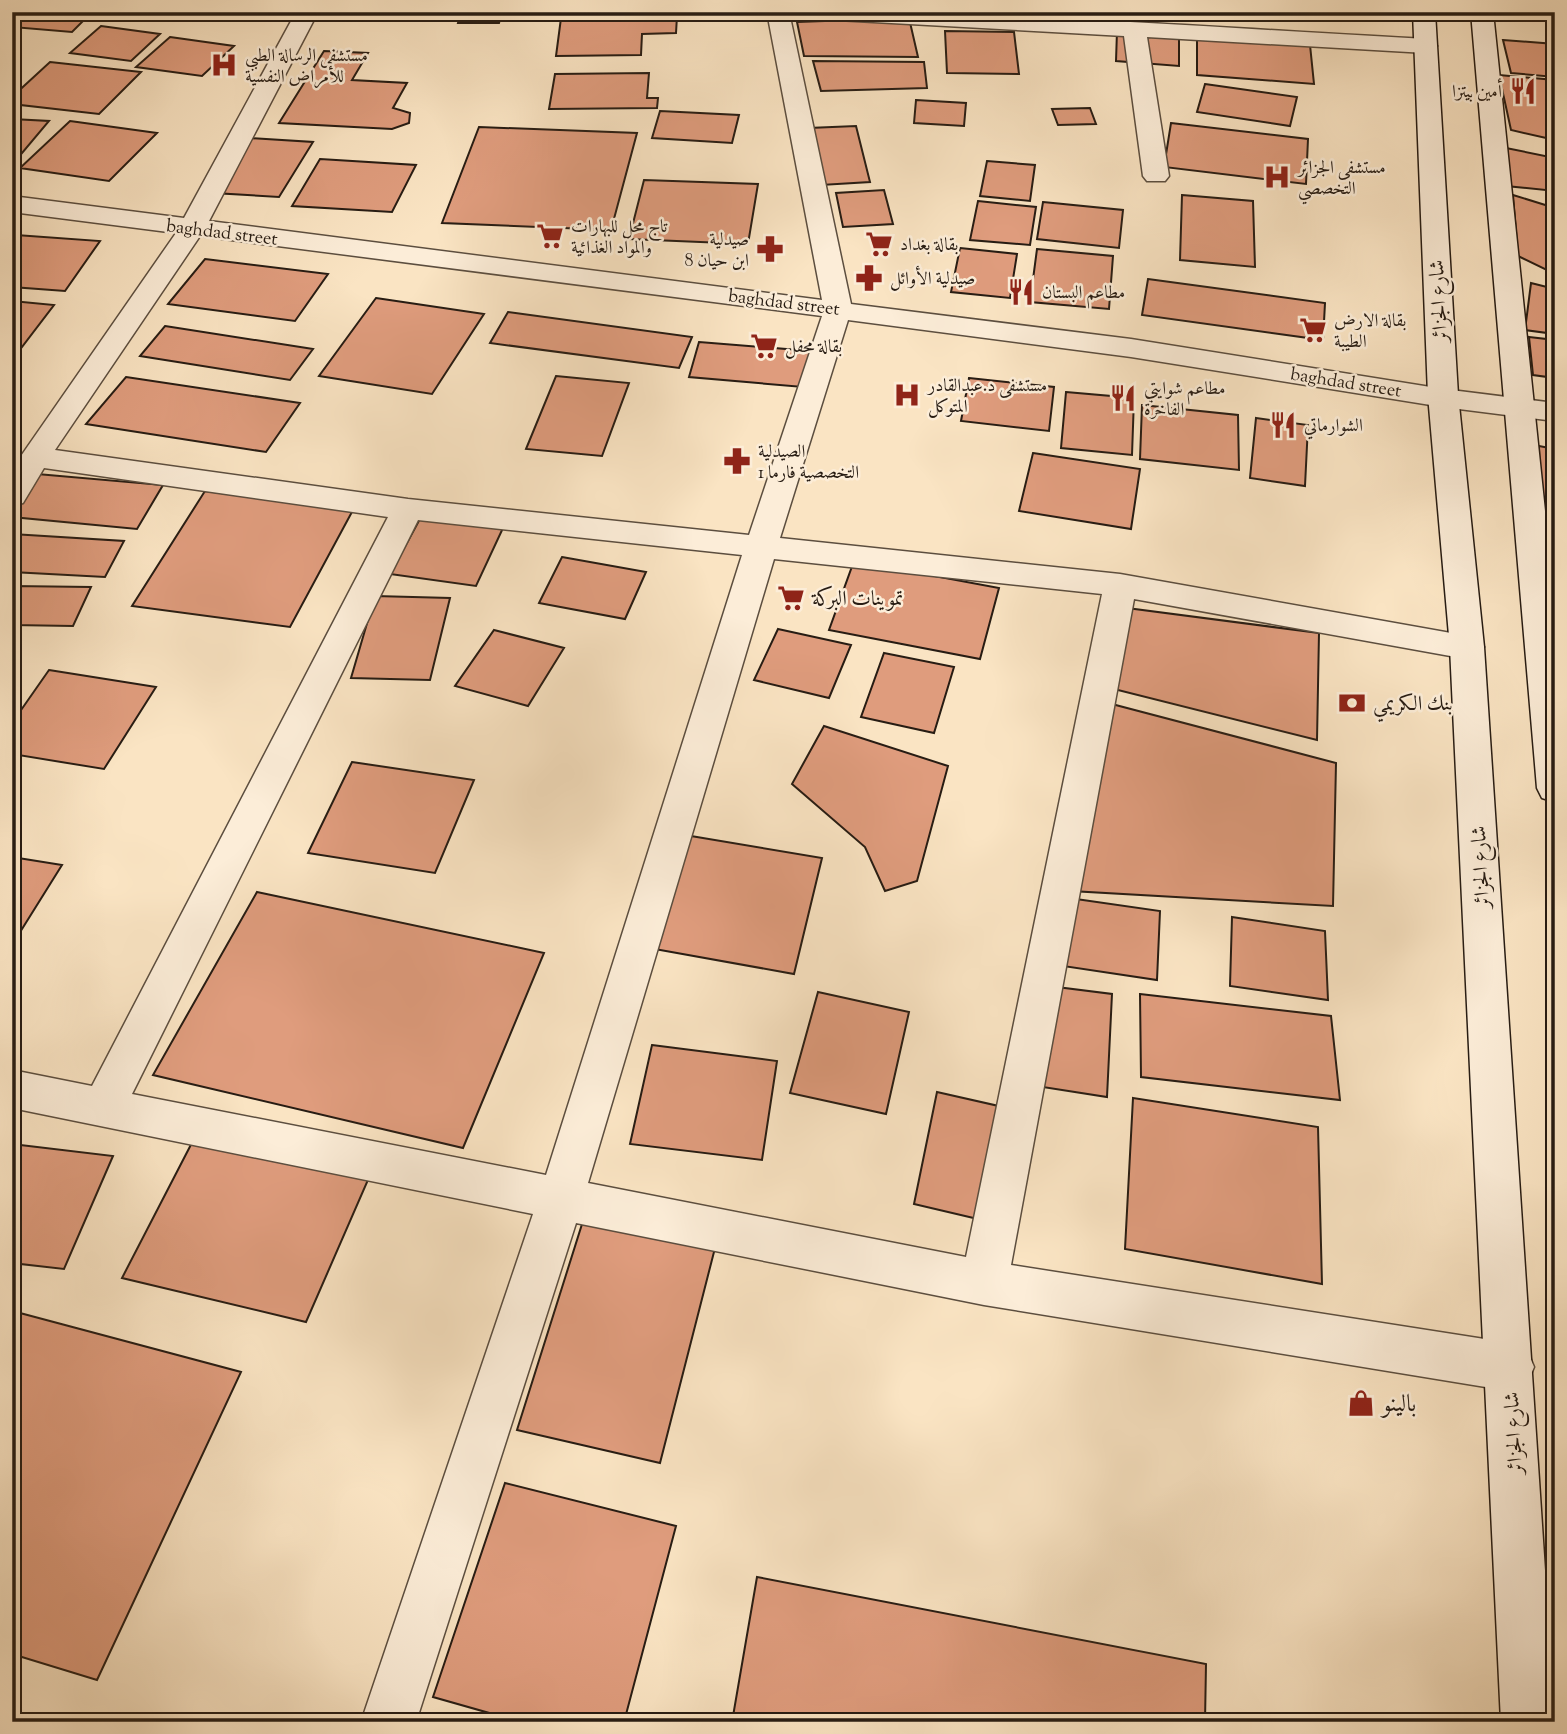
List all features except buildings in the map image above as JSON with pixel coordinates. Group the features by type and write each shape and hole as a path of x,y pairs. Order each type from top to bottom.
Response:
{"street":[{"path":"12,496 192,228 307,12"},
{"path":"388,1722 561,1199 761,547 838,309 778,12"},
{"path":"820,12 1134,28 1425,29"},
{"path":"1482,12 1555,788"},
{"path":"1134,28 1156,176"},
{"name":"شارع الجزائر","path":"1425,29 1443,398 1467,647 1529,1722"},
{"name":"baghdad street","path":"12,204 1131,348 1443,398 1555,412"},
{"path":"36,457 408,509 1120,585 1467,647"},
{"path":"104,1106 408,509"},
{"path":"984,1283 1120,585"},
{"path":"12,1089 984,1283 1510,1367"}],"place":[{"name":"مستشفى الرسالة الطبي للأمراض النفسية","path":"224,65"},
{"name":"أمين بيتزا","path":"1523,91"},
{"name":"مستشفى الجزائر التخصصي","path":"1277,177"},
{"name":"تاج محل للبهارات والمواد الغذائية","path":"550,236"},
{"name":"بقالة بغداد","path":"879,244"},
{"name":"صيدلية ابن حيان 8","path":"770,249"},
{"name":"صيدلية الأوائل","path":"869,278"},
{"name":"مطاعم البستان","path":"1021,292"},
{"name":"بقالة الارض الطيبة","path":"1313,330"},
{"name":"بقالة محفل","path":"764,346"},
{"name":"مستشفى د.عبدالقادر المتوكل","path":"907,395"},
{"name":"مطاعم شوايتي الفاخرة","path":"1123,398"},
{"name":"الشوارماتي","path":"1283,425"},
{"name":"الصيدلية التخصصية فارما 1","path":"737,461"},
{"name":"تموينات البركة","path":"791,598"},
{"name":"بنك الكريمي","path":"1352,703"},
{"name":"بالينو","path":"1361,1403"}]}
